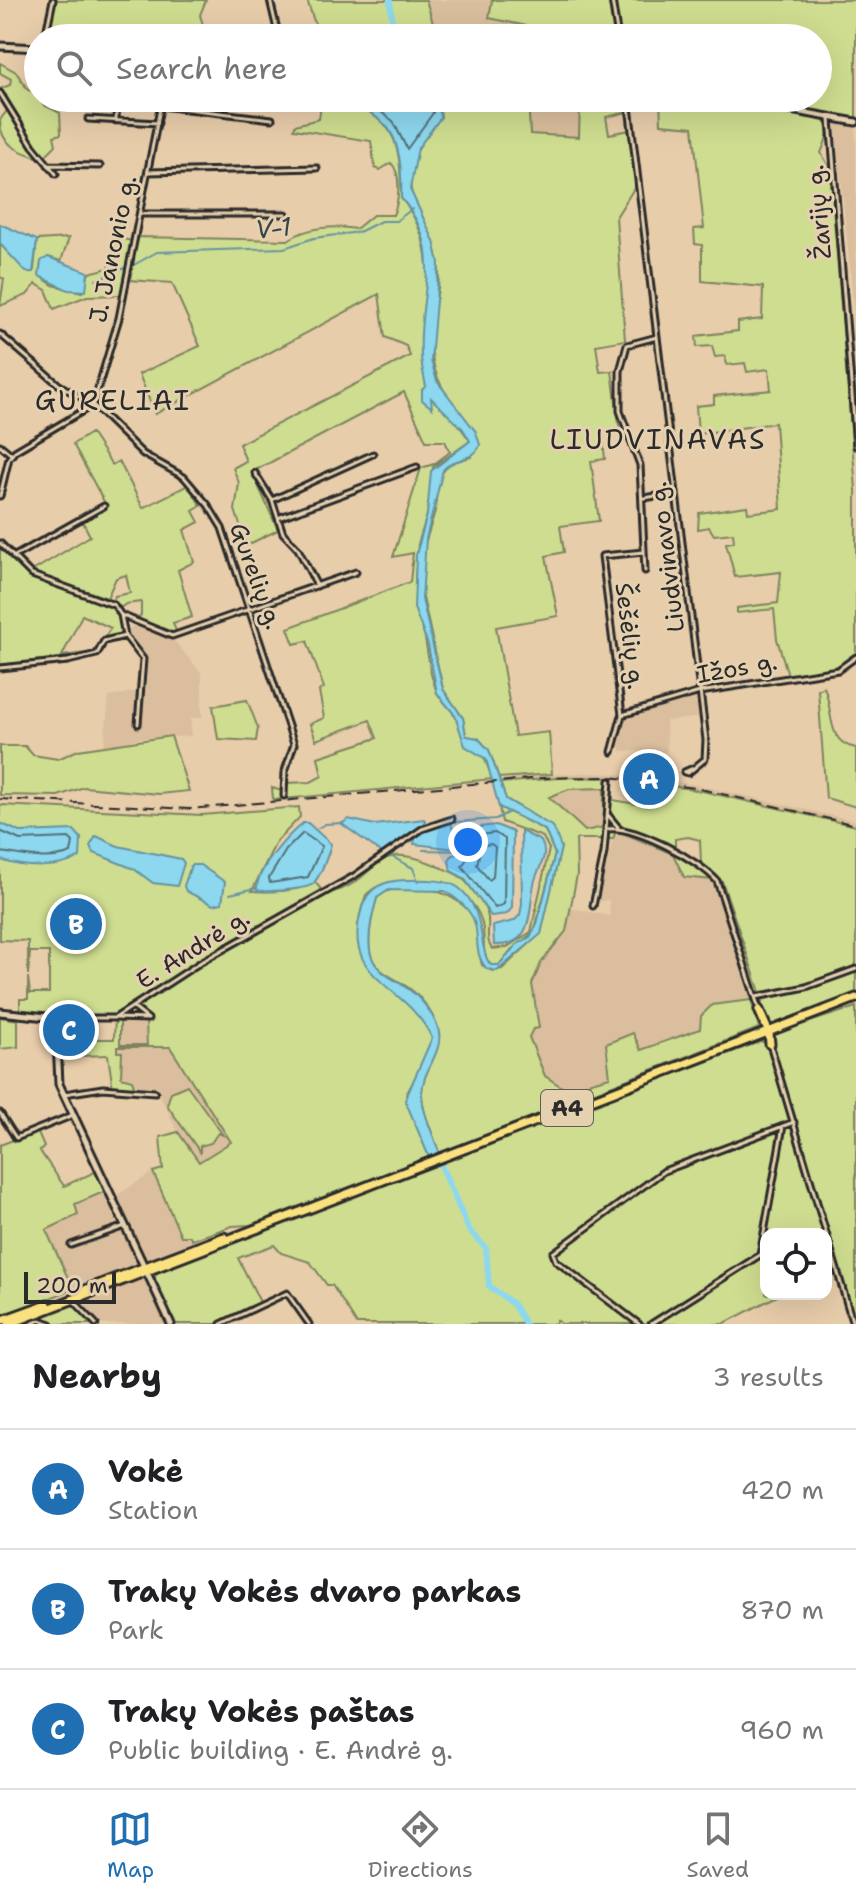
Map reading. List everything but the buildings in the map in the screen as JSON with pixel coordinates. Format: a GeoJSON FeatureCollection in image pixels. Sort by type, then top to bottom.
{"type":"FeatureCollection","features":[{"type":"Feature","properties":{"kind":"highway","name":"A4"},"geometry":{"type":"LineString","coordinates":[[9,1324],[856,998]]}},
{"type":"Feature","properties":{"kind":"highway"},"geometry":{"type":"LineString","coordinates":[[759,1010],[770,1044]]}},
{"type":"Feature","properties":{"kind":"highway"},"geometry":{"type":"LineString","coordinates":[[0,1323],[74,1299]]}},
{"type":"Feature","properties":{"kind":"main road"},"geometry":{"type":"LineString","coordinates":[[0,46],[24,47]]}},
{"type":"Feature","properties":{"kind":"main road"},"geometry":{"type":"LineString","coordinates":[[798,112],[856,122]]}},
{"type":"Feature","properties":{"kind":"main road","name":"E. Andrė g."},"geometry":{"type":"LineString","coordinates":[[0,1012],[56,1018]]}},
{"type":"Feature","properties":{"kind":"main road"},"geometry":{"type":"LineString","coordinates":[[56,1018],[57,1071],[64,1094],[171,1324]]}},
{"type":"Feature","properties":{"kind":"street"},"geometry":{"type":"LineString","coordinates":[[48,24],[53,0]]}},
{"type":"Feature","properties":{"kind":"street"},"geometry":{"type":"LineString","coordinates":[[270,0],[276,24]]}},
{"type":"Feature","properties":{"kind":"street"},"geometry":{"type":"LineString","coordinates":[[612,0],[616,24]]}},
{"type":"Feature","properties":{"kind":"street"},"geometry":{"type":"LineString","coordinates":[[0,93],[56,174]]}},
{"type":"Feature","properties":{"kind":"street"},"geometry":{"type":"LineString","coordinates":[[116,112],[116,121]]}},
{"type":"Feature","properties":{"kind":"street","name":"J. Janonio g."},"geometry":{"type":"LineString","coordinates":[[93,405],[119,318],[160,112]]}},
{"type":"Feature","properties":{"kind":"street"},"geometry":{"type":"LineString","coordinates":[[212,112],[272,119]]}},
{"type":"Feature","properties":{"kind":"street","name":"Liudvinavo g."},"geometry":{"type":"LineString","coordinates":[[630,112],[707,754],[693,768]]}},
{"type":"Feature","properties":{"kind":"street","name":"Žarijų g."},"geometry":{"type":"LineString","coordinates":[[830,118],[856,446]]}},
{"type":"Feature","properties":{"kind":"street"},"geometry":{"type":"LineString","coordinates":[[88,119],[158,123]]}},
{"type":"Feature","properties":{"kind":"street"},"geometry":{"type":"LineString","coordinates":[[48,165],[100,166]]}},
{"type":"Feature","properties":{"kind":"street"},"geometry":{"type":"LineString","coordinates":[[148,172],[317,168]]}},
{"type":"Feature","properties":{"kind":"street"},"geometry":{"type":"LineString","coordinates":[[140,214],[286,214]]}},
{"type":"Feature","properties":{"kind":"street","name":"Gurelių g."},"geometry":{"type":"LineString","coordinates":[[0,334],[58,384],[93,405],[143,454],[184,477],[208,505],[222,528],[294,744],[284,782],[284,796]]}},
{"type":"Feature","properties":{"kind":"street"},"geometry":{"type":"LineString","coordinates":[[645,571],[644,498],[638,459],[620,411],[620,371],[631,341],[658,337]]}},
{"type":"Feature","properties":{"kind":"street"},"geometry":{"type":"LineString","coordinates":[[0,496],[12,455],[93,405]]}},
{"type":"Feature","properties":{"kind":"street"},"geometry":{"type":"LineString","coordinates":[[0,445],[12,455]]}},
{"type":"Feature","properties":{"kind":"street"},"geometry":{"type":"LineString","coordinates":[[272,500],[373,454]]}},
{"type":"Feature","properties":{"kind":"street"},"geometry":{"type":"LineString","coordinates":[[278,518],[417,467]]}},
{"type":"Feature","properties":{"kind":"street"},"geometry":{"type":"LineString","coordinates":[[255,473],[317,586]]}},
{"type":"Feature","properties":{"kind":"street"},"geometry":{"type":"LineString","coordinates":[[644,498],[677,492]]}},
{"type":"Feature","properties":{"kind":"street"},"geometry":{"type":"LineString","coordinates":[[13,557],[104,506]]}},
{"type":"Feature","properties":{"kind":"street"},"geometry":{"type":"LineString","coordinates":[[0,543],[32,575],[100,597],[114,605],[128,620],[172,636],[356,572]]}},
{"type":"Feature","properties":{"kind":"street","name":"Šešėlių g."},"geometry":{"type":"LineString","coordinates":[[622,715],[602,556],[644,552]]}},
{"type":"Feature","properties":{"kind":"street"},"geometry":{"type":"LineString","coordinates":[[121,615],[125,636],[143,659],[144,686],[138,724]]}},
{"type":"Feature","properties":{"kind":"street"},"geometry":{"type":"LineString","coordinates":[[123,623],[128,620]]}},
{"type":"Feature","properties":{"kind":"street"},"geometry":{"type":"LineString","coordinates":[[0,668],[68,661],[97,654],[104,641],[125,636]]}},
{"type":"Feature","properties":{"kind":"street","name":"Ižos g."},"geometry":{"type":"LineString","coordinates":[[622,715],[700,692],[838,670],[856,657]]}},
{"type":"Feature","properties":{"kind":"street"},"geometry":{"type":"LineString","coordinates":[[612,752],[622,715]]}},
{"type":"Feature","properties":{"kind":"street"},"geometry":{"type":"LineString","coordinates":[[593,906],[607,829],[610,781]]}},
{"type":"Feature","properties":{"kind":"street"},"geometry":{"type":"LineString","coordinates":[[608,815],[618,827],[694,861],[717,881],[759,1010]]}},
{"type":"Feature","properties":{"kind":"street","name":"E. Andrė g."},"geometry":{"type":"LineString","coordinates":[[56,1018],[115,1018],[201,962],[354,876],[429,825],[452,819]]}},
{"type":"Feature","properties":{"kind":"street"},"geometry":{"type":"LineString","coordinates":[[607,829],[618,827]]}},
{"type":"Feature","properties":{"kind":"street"},"geometry":{"type":"LineString","coordinates":[[755,997],[806,987],[856,969]]}},
{"type":"Feature","properties":{"kind":"street"},"geometry":{"type":"LineString","coordinates":[[115,1018],[148,1019],[134,1008]]}},
{"type":"Feature","properties":{"kind":"street"},"geometry":{"type":"LineString","coordinates":[[770,1044],[853,1324]]}},
{"type":"Feature","properties":{"kind":"street"},"geometry":{"type":"LineString","coordinates":[[64,1094],[103,1088],[155,1092]]}},
{"type":"Feature","properties":{"kind":"street"},"geometry":{"type":"LineString","coordinates":[[0,1113],[16,1138],[74,1115]]}},
{"type":"Feature","properties":{"kind":"street"},"geometry":{"type":"LineString","coordinates":[[639,1324],[556,1261],[553,1253],[659,1174],[794,1122]]}},
{"type":"Feature","properties":{"kind":"street"},"geometry":{"type":"LineString","coordinates":[[651,1324],[760,1255],[783,1126]]}},
{"type":"Feature","properties":{"kind":"street"},"geometry":{"type":"LineString","coordinates":[[71,1245],[125,1226]]}},
{"type":"Feature","properties":{"kind":"street"},"geometry":{"type":"LineString","coordinates":[[221,1324],[287,1293],[309,1324]]}},
{"type":"Feature","properties":{"kind":"street"},"geometry":{"type":"LineString","coordinates":[[74,1299],[96,1324]]}},
{"type":"Feature","properties":{"kind":"street"},"geometry":{"type":"LineString","coordinates":[[31,1324],[40,1320],[51,1324]]}},
{"type":"Feature","properties":{"kind":"shaded area"},"geometry":{"type":"Polygon","coordinates":[[[426,0],[492,0],[489,18],[518,24],[433,24],[426,0]]]}},
{"type":"Feature","properties":{"kind":"shaded area"},"geometry":{"type":"Polygon","coordinates":[[[580,112],[579,138],[530,134],[529,114],[580,112]]]}},
{"type":"Feature","properties":{"kind":"shaded area"},"geometry":{"type":"Polygon","coordinates":[[[835,122],[856,126],[856,336],[850,268],[835,122]]]}},
{"type":"Feature","properties":{"kind":"shaded area"},"geometry":{"type":"Polygon","coordinates":[[[134,625],[172,638],[202,674],[202,718],[191,718],[191,736],[141,738],[104,746],[109,697],[146,689],[147,658],[128,634],[122,635],[134,625]]]}},
{"type":"Feature","properties":{"kind":"shaded area"},"geometry":{"type":"Polygon","coordinates":[[[698,697],[701,717],[666,721],[667,752],[622,751],[619,746],[624,716],[698,697]]]}},
{"type":"Feature","properties":{"kind":"shaded area"},"geometry":{"type":"Polygon","coordinates":[[[622,774],[696,785],[856,821],[856,826],[673,786],[594,778],[514,781],[514,777],[622,774]]]}},
{"type":"Feature","properties":{"kind":"shaded area"},"geometry":{"type":"Polygon","coordinates":[[[605,788],[604,827],[585,831],[548,796],[569,789],[605,788]]]}},
{"type":"Feature","properties":{"kind":"shaded area"},"geometry":{"type":"Polygon","coordinates":[[[615,830],[674,854],[684,877],[715,881],[721,892],[751,1000],[712,1005],[701,1029],[640,1051],[633,1034],[605,1052],[611,1077],[565,1089],[545,1076],[529,1037],[533,1029],[532,984],[541,963],[566,931],[570,908],[610,916],[609,899],[598,902],[615,830]]]}},
{"type":"Feature","properties":{"kind":"shaded area"},"geometry":{"type":"Polygon","coordinates":[[[147,1021],[147,1045],[120,1046],[120,1022],[147,1021]]]}},
{"type":"Feature","properties":{"kind":"shaded area"},"geometry":{"type":"Polygon","coordinates":[[[117,1047],[170,1047],[231,1142],[198,1163],[178,1132],[156,1087],[135,1087],[121,1077],[122,1053],[117,1052],[117,1047]]]}},
{"type":"Feature","properties":{"kind":"shaded area"},"geometry":{"type":"Polygon","coordinates":[[[153,1172],[181,1236],[190,1236],[194,1246],[148,1264],[116,1196],[153,1172]]]}},
{"type":"Feature","properties":{"kind":"shaded area"},"geometry":{"type":"Polygon","coordinates":[[[106,1191],[138,1261],[130,1268],[74,1290],[46,1230],[78,1215],[75,1204],[106,1191]]]}},
{"type":"Feature","properties":{"kind":"shaded area"},"geometry":{"type":"Polygon","coordinates":[[[145,1277],[170,1324],[94,1324],[74,1302],[145,1277]]]}},
{"type":"Feature","properties":{"kind":"green space"},"geometry":{"type":"Polygon","coordinates":[[[56,0],[206,0],[200,15],[203,24],[50,24],[56,0]]]}},
{"type":"Feature","properties":{"kind":"green space"},"geometry":{"type":"Polygon","coordinates":[[[307,0],[426,0],[433,24],[362,22],[315,24],[307,0]]]}},
{"type":"Feature","properties":{"kind":"green space"},"geometry":{"type":"Polygon","coordinates":[[[492,0],[610,0],[614,24],[517,24],[489,18],[492,0]]]}},
{"type":"Feature","properties":{"kind":"green space"},"geometry":{"type":"Polygon","coordinates":[[[613,0],[856,0],[856,120],[812,112],[832,112],[832,24],[617,24],[613,0]]]}},
{"type":"Feature","properties":{"kind":"green space"},"geometry":{"type":"Polygon","coordinates":[[[0,63],[16,72],[24,84],[24,112],[60,113],[61,134],[54,136],[56,145],[42,159],[15,148],[4,137],[0,121],[10,106],[6,95],[0,98],[0,89],[10,85],[11,79],[0,73],[0,63]]]}},
{"type":"Feature","properties":{"kind":"green space"},"geometry":{"type":"Polygon","coordinates":[[[320,112],[370,112],[387,127],[398,151],[401,198],[415,220],[424,243],[427,266],[424,336],[426,386],[422,390],[456,421],[470,441],[433,467],[427,515],[418,544],[415,579],[437,693],[455,715],[465,745],[483,755],[493,779],[273,800],[272,788],[285,792],[286,783],[311,782],[322,776],[318,757],[377,738],[370,720],[316,740],[310,724],[324,718],[319,691],[324,688],[307,641],[294,644],[288,628],[410,582],[413,553],[393,557],[421,468],[434,464],[450,452],[445,441],[426,441],[404,392],[252,472],[278,530],[247,545],[235,510],[239,483],[233,468],[246,461],[239,444],[410,356],[406,346],[385,337],[379,294],[155,414],[139,374],[200,346],[172,283],[129,280],[137,237],[288,240],[321,228],[356,229],[373,215],[393,215],[398,180],[391,163],[380,170],[375,168],[371,141],[294,129],[295,125],[319,119],[320,112]]]}},
{"type":"Feature","properties":{"kind":"green space"},"geometry":{"type":"Polygon","coordinates":[[[440,112],[531,112],[530,134],[579,137],[580,112],[628,112],[606,117],[609,134],[630,130],[638,182],[616,217],[625,340],[596,345],[600,372],[612,371],[620,431],[602,433],[605,459],[591,461],[599,521],[560,526],[564,552],[546,556],[558,616],[496,627],[515,736],[549,732],[552,774],[499,778],[489,750],[478,738],[466,736],[463,718],[443,689],[422,593],[424,547],[435,511],[438,478],[450,463],[471,457],[476,432],[445,392],[434,367],[431,336],[439,283],[438,262],[410,184],[417,152],[441,117],[440,112]]]}},
{"type":"Feature","properties":{"kind":"green space"},"geometry":{"type":"Polygon","coordinates":[[[661,112],[785,112],[822,119],[827,127],[821,153],[830,168],[856,490],[856,654],[839,667],[788,675],[777,639],[774,609],[737,613],[737,608],[778,603],[781,572],[735,577],[726,543],[734,542],[733,533],[714,535],[709,527],[698,529],[699,513],[747,506],[748,513],[781,509],[775,423],[698,434],[696,406],[714,404],[714,396],[771,390],[769,369],[747,372],[745,363],[727,365],[725,356],[715,357],[712,346],[697,347],[696,336],[738,331],[738,322],[762,319],[763,287],[702,281],[702,245],[695,244],[694,229],[704,228],[693,127],[661,124],[661,112]]]}},
{"type":"Feature","properties":{"kind":"green space"},"geometry":{"type":"Polygon","coordinates":[[[69,238],[61,261],[48,257],[40,276],[53,285],[82,292],[89,273],[109,268],[116,238],[133,241],[121,295],[87,296],[54,309],[46,290],[36,284],[27,295],[0,306],[4,279],[0,277],[0,244],[29,273],[34,270],[37,240],[69,238]]]}},
{"type":"Feature","properties":{"kind":"green space"},"geometry":{"type":"Polygon","coordinates":[[[91,433],[112,465],[119,461],[143,508],[188,485],[201,506],[193,511],[199,522],[184,530],[194,562],[178,570],[192,617],[173,623],[177,634],[136,621],[141,615],[141,602],[120,608],[112,601],[115,596],[130,593],[126,575],[116,578],[107,598],[31,572],[90,536],[82,520],[107,507],[73,444],[91,433]]]}},
{"type":"Feature","properties":{"kind":"green space"},"geometry":{"type":"Polygon","coordinates":[[[0,547],[35,578],[111,605],[119,616],[122,635],[104,640],[95,650],[111,628],[82,615],[62,656],[94,652],[92,654],[0,665],[0,547]]]}},
{"type":"Feature","properties":{"kind":"green space"},"geometry":{"type":"Polygon","coordinates":[[[824,687],[835,732],[846,745],[856,748],[856,807],[826,798],[818,690],[824,687]]]}},
{"type":"Feature","properties":{"kind":"green space"},"geometry":{"type":"Polygon","coordinates":[[[247,700],[258,728],[256,741],[218,739],[213,706],[247,700]]]}},
{"type":"Feature","properties":{"kind":"green space"},"geometry":{"type":"Polygon","coordinates":[[[171,736],[189,791],[159,794],[84,787],[58,796],[0,795],[0,746],[25,746],[33,755],[58,759],[78,750],[171,736]]]}},
{"type":"Feature","properties":{"kind":"green space"},"geometry":{"type":"Polygon","coordinates":[[[569,777],[613,778],[613,800],[647,806],[648,782],[856,826],[856,967],[803,986],[760,992],[722,881],[684,877],[673,854],[616,830],[613,839],[576,839],[577,875],[566,931],[541,963],[532,984],[539,1028],[533,1029],[529,1037],[545,1076],[565,1089],[610,1077],[606,1044],[633,1033],[641,1050],[700,1029],[701,1016],[712,1005],[751,1000],[759,1028],[439,1153],[422,1094],[436,1048],[437,1028],[421,999],[375,963],[370,949],[370,929],[377,898],[401,887],[416,887],[445,894],[469,910],[478,926],[482,965],[492,971],[502,969],[541,933],[561,847],[530,813],[506,799],[500,783],[569,777]],[[604,788],[569,789],[549,797],[585,831],[604,827],[604,788]],[[688,837],[675,839],[675,850],[701,863],[700,840],[688,837]]]}},
{"type":"Feature","properties":{"kind":"green space"},"geometry":{"type":"Polygon","coordinates":[[[0,805],[202,815],[299,807],[300,817],[276,842],[252,891],[293,890],[314,881],[325,894],[344,888],[387,858],[416,858],[453,872],[467,883],[487,913],[488,940],[492,949],[507,947],[531,932],[549,849],[543,837],[502,822],[499,807],[545,830],[555,854],[534,932],[511,950],[499,965],[491,965],[488,961],[480,917],[467,898],[458,892],[436,883],[400,881],[382,885],[366,895],[358,923],[359,944],[365,961],[420,1018],[432,1038],[433,1044],[406,1095],[429,1157],[250,1225],[232,1226],[192,1240],[190,1236],[181,1236],[153,1172],[163,1169],[160,1137],[178,1132],[199,1162],[231,1142],[170,1047],[117,1047],[117,1052],[122,1052],[121,1077],[132,1080],[136,1092],[113,1089],[108,1055],[80,1056],[79,1039],[114,1039],[115,1018],[20,1014],[20,999],[28,999],[28,977],[30,993],[49,993],[49,952],[30,952],[28,975],[28,941],[0,940],[0,805]],[[146,1021],[120,1022],[120,1045],[147,1045],[146,1021]]]}},
{"type":"Feature","properties":{"kind":"green space"},"geometry":{"type":"Polygon","coordinates":[[[856,971],[856,994],[774,1025],[768,1022],[761,1005],[763,999],[812,987],[856,971]]]}},
{"type":"Feature","properties":{"kind":"green space"},"geometry":{"type":"Polygon","coordinates":[[[856,1007],[856,1324],[832,1243],[832,1228],[827,1228],[772,1042],[776,1033],[856,1007]]]}},
{"type":"Feature","properties":{"kind":"green space"},"geometry":{"type":"Polygon","coordinates":[[[0,1017],[18,1020],[18,1047],[0,1049],[0,1017]]]}},
{"type":"Feature","properties":{"kind":"green space"},"geometry":{"type":"Polygon","coordinates":[[[762,1041],[767,1045],[822,1228],[760,1228],[760,1300],[769,1300],[723,1324],[561,1324],[557,1320],[555,1324],[357,1324],[332,1285],[327,1285],[310,1262],[281,1253],[274,1245],[238,1258],[261,1304],[216,1324],[175,1324],[154,1280],[157,1272],[325,1204],[762,1041]]]}},
{"type":"Feature","properties":{"kind":"green space"},"geometry":{"type":"Polygon","coordinates":[[[187,1085],[223,1135],[218,1133],[211,1143],[200,1146],[200,1152],[167,1105],[171,1092],[187,1085]]]}},
{"type":"Feature","properties":{"kind":"green space"},"geometry":{"type":"Polygon","coordinates":[[[37,1131],[44,1147],[40,1151],[64,1186],[97,1171],[106,1191],[75,1204],[78,1215],[46,1230],[73,1289],[0,1318],[0,1145],[37,1131]]]}},
{"type":"Feature","properties":{"kind":"green space"},"geometry":{"type":"Polygon","coordinates":[[[74,1302],[94,1324],[16,1324],[74,1302]]]}},
{"type":"Feature","properties":{"kind":"water"},"geometry":{"type":"Polygon","coordinates":[[[369,112],[439,112],[441,117],[418,148],[410,189],[434,241],[439,263],[431,361],[437,381],[476,432],[480,445],[473,454],[443,470],[426,539],[422,599],[443,689],[463,718],[466,736],[478,738],[489,750],[506,799],[553,827],[561,847],[541,934],[497,971],[487,969],[481,959],[475,923],[470,913],[445,891],[389,890],[377,898],[370,929],[370,950],[375,964],[424,1004],[439,1032],[437,1050],[422,1094],[439,1153],[429,1157],[405,1100],[432,1038],[421,1019],[367,966],[360,951],[357,932],[362,908],[373,890],[390,882],[425,880],[453,885],[468,897],[474,908],[487,959],[491,965],[499,965],[516,945],[530,937],[537,924],[555,854],[545,830],[499,807],[486,759],[465,746],[455,715],[437,693],[428,645],[414,608],[416,555],[427,515],[431,471],[470,441],[463,429],[431,398],[432,408],[422,400],[422,390],[426,386],[421,333],[426,255],[415,218],[401,198],[398,151],[392,134],[369,112]]]}},
{"type":"Feature","properties":{"kind":"water"},"geometry":{"type":"Polygon","coordinates":[[[0,224],[37,240],[33,272],[26,272],[0,244],[0,224]]]}},
{"type":"Feature","properties":{"kind":"water"},"geometry":{"type":"Polygon","coordinates":[[[48,257],[88,272],[86,291],[68,290],[39,276],[41,261],[48,257]]]}},
{"type":"Feature","properties":{"kind":"water"},"geometry":{"type":"Polygon","coordinates":[[[348,819],[375,825],[424,819],[426,822],[382,853],[342,824],[348,819]]]}},
{"type":"Feature","properties":{"kind":"water"},"geometry":{"type":"Polygon","coordinates":[[[451,822],[457,849],[414,844],[415,839],[428,828],[451,822]]]}},
{"type":"Feature","properties":{"kind":"water"},"geometry":{"type":"Polygon","coordinates":[[[0,823],[20,832],[74,830],[81,838],[80,857],[62,864],[41,866],[1,860],[0,823]]]}},
{"type":"Feature","properties":{"kind":"water"},"geometry":{"type":"Polygon","coordinates":[[[303,823],[308,823],[331,844],[316,881],[295,889],[257,890],[267,864],[281,844],[303,823]]]}},
{"type":"Feature","properties":{"kind":"water"},"geometry":{"type":"Polygon","coordinates":[[[496,825],[513,832],[512,908],[507,914],[491,916],[464,878],[451,871],[449,861],[452,855],[463,853],[463,829],[496,825]]]}},
{"type":"Feature","properties":{"kind":"water"},"geometry":{"type":"Polygon","coordinates":[[[521,831],[541,841],[544,857],[523,933],[517,940],[494,945],[493,926],[514,921],[520,915],[521,831]]]}},
{"type":"Feature","properties":{"kind":"water"},"geometry":{"type":"Polygon","coordinates":[[[96,836],[118,846],[181,859],[184,863],[177,886],[153,883],[134,869],[94,853],[90,846],[96,836]]]}},
{"type":"Feature","properties":{"kind":"water"},"geometry":{"type":"Polygon","coordinates":[[[191,865],[200,865],[225,882],[222,903],[213,905],[186,891],[184,886],[191,865]]]}},
{"type":"Feature","properties":{"kind":"waterway"},"geometry":{"type":"LineString","coordinates":[[390,0],[393,24]]}},
{"type":"Feature","properties":{"kind":"waterway","name":"V-1"},"geometry":{"type":"LineString","coordinates":[[132,266],[157,252],[284,248],[314,238],[359,232],[381,221],[396,221],[412,209]]}},
{"type":"Feature","properties":{"kind":"waterway","name":"V-1"},"geometry":{"type":"LineString","coordinates":[[96,280],[127,267]]}},
{"type":"Feature","properties":{"kind":"waterway"},"geometry":{"type":"LineString","coordinates":[[456,822],[496,819],[509,812]]}},
{"type":"Feature","properties":{"kind":"waterway"},"geometry":{"type":"LineString","coordinates":[[318,828],[325,824],[343,823]]}},
{"type":"Feature","properties":{"kind":"waterway"},"geometry":{"type":"LineString","coordinates":[[423,850],[463,851]]}},
{"type":"Feature","properties":{"kind":"waterway"},"geometry":{"type":"LineString","coordinates":[[389,855],[413,868],[418,881]]}},
{"type":"Feature","properties":{"kind":"waterway"},"geometry":{"type":"LineString","coordinates":[[230,894],[256,888]]}},
{"type":"Feature","properties":{"kind":"waterway"},"geometry":{"type":"LineString","coordinates":[[433,1147],[469,1230],[486,1248],[489,1286],[513,1304],[525,1324]]}},
{"type":"Feature","properties":{"kind":"railway"},"geometry":{"type":"LineString","coordinates":[[0,799],[190,809],[541,778],[610,777],[696,788],[856,825]]}},
{"type":"Feature","properties":{"kind":"place","name":"Vokė"},"geometry":{"type":"Point","coordinates":[649,779]}},
{"type":"Feature","properties":{"kind":"place","name":"Trakų Vokės dvaro parkas"},"geometry":{"type":"Point","coordinates":[76,924]}},
{"type":"Feature","properties":{"kind":"place","name":"Trakų Vokės paštas"},"geometry":{"type":"Point","coordinates":[69,1030]}},
{"type":"Feature","properties":{"kind":"district","name":"GURELIAI"},"geometry":{"type":"Point","coordinates":[113,400]}},
{"type":"Feature","properties":{"kind":"district","name":"LIUDVINAVAS"},"geometry":{"type":"Point","coordinates":[658,439]}}]}
